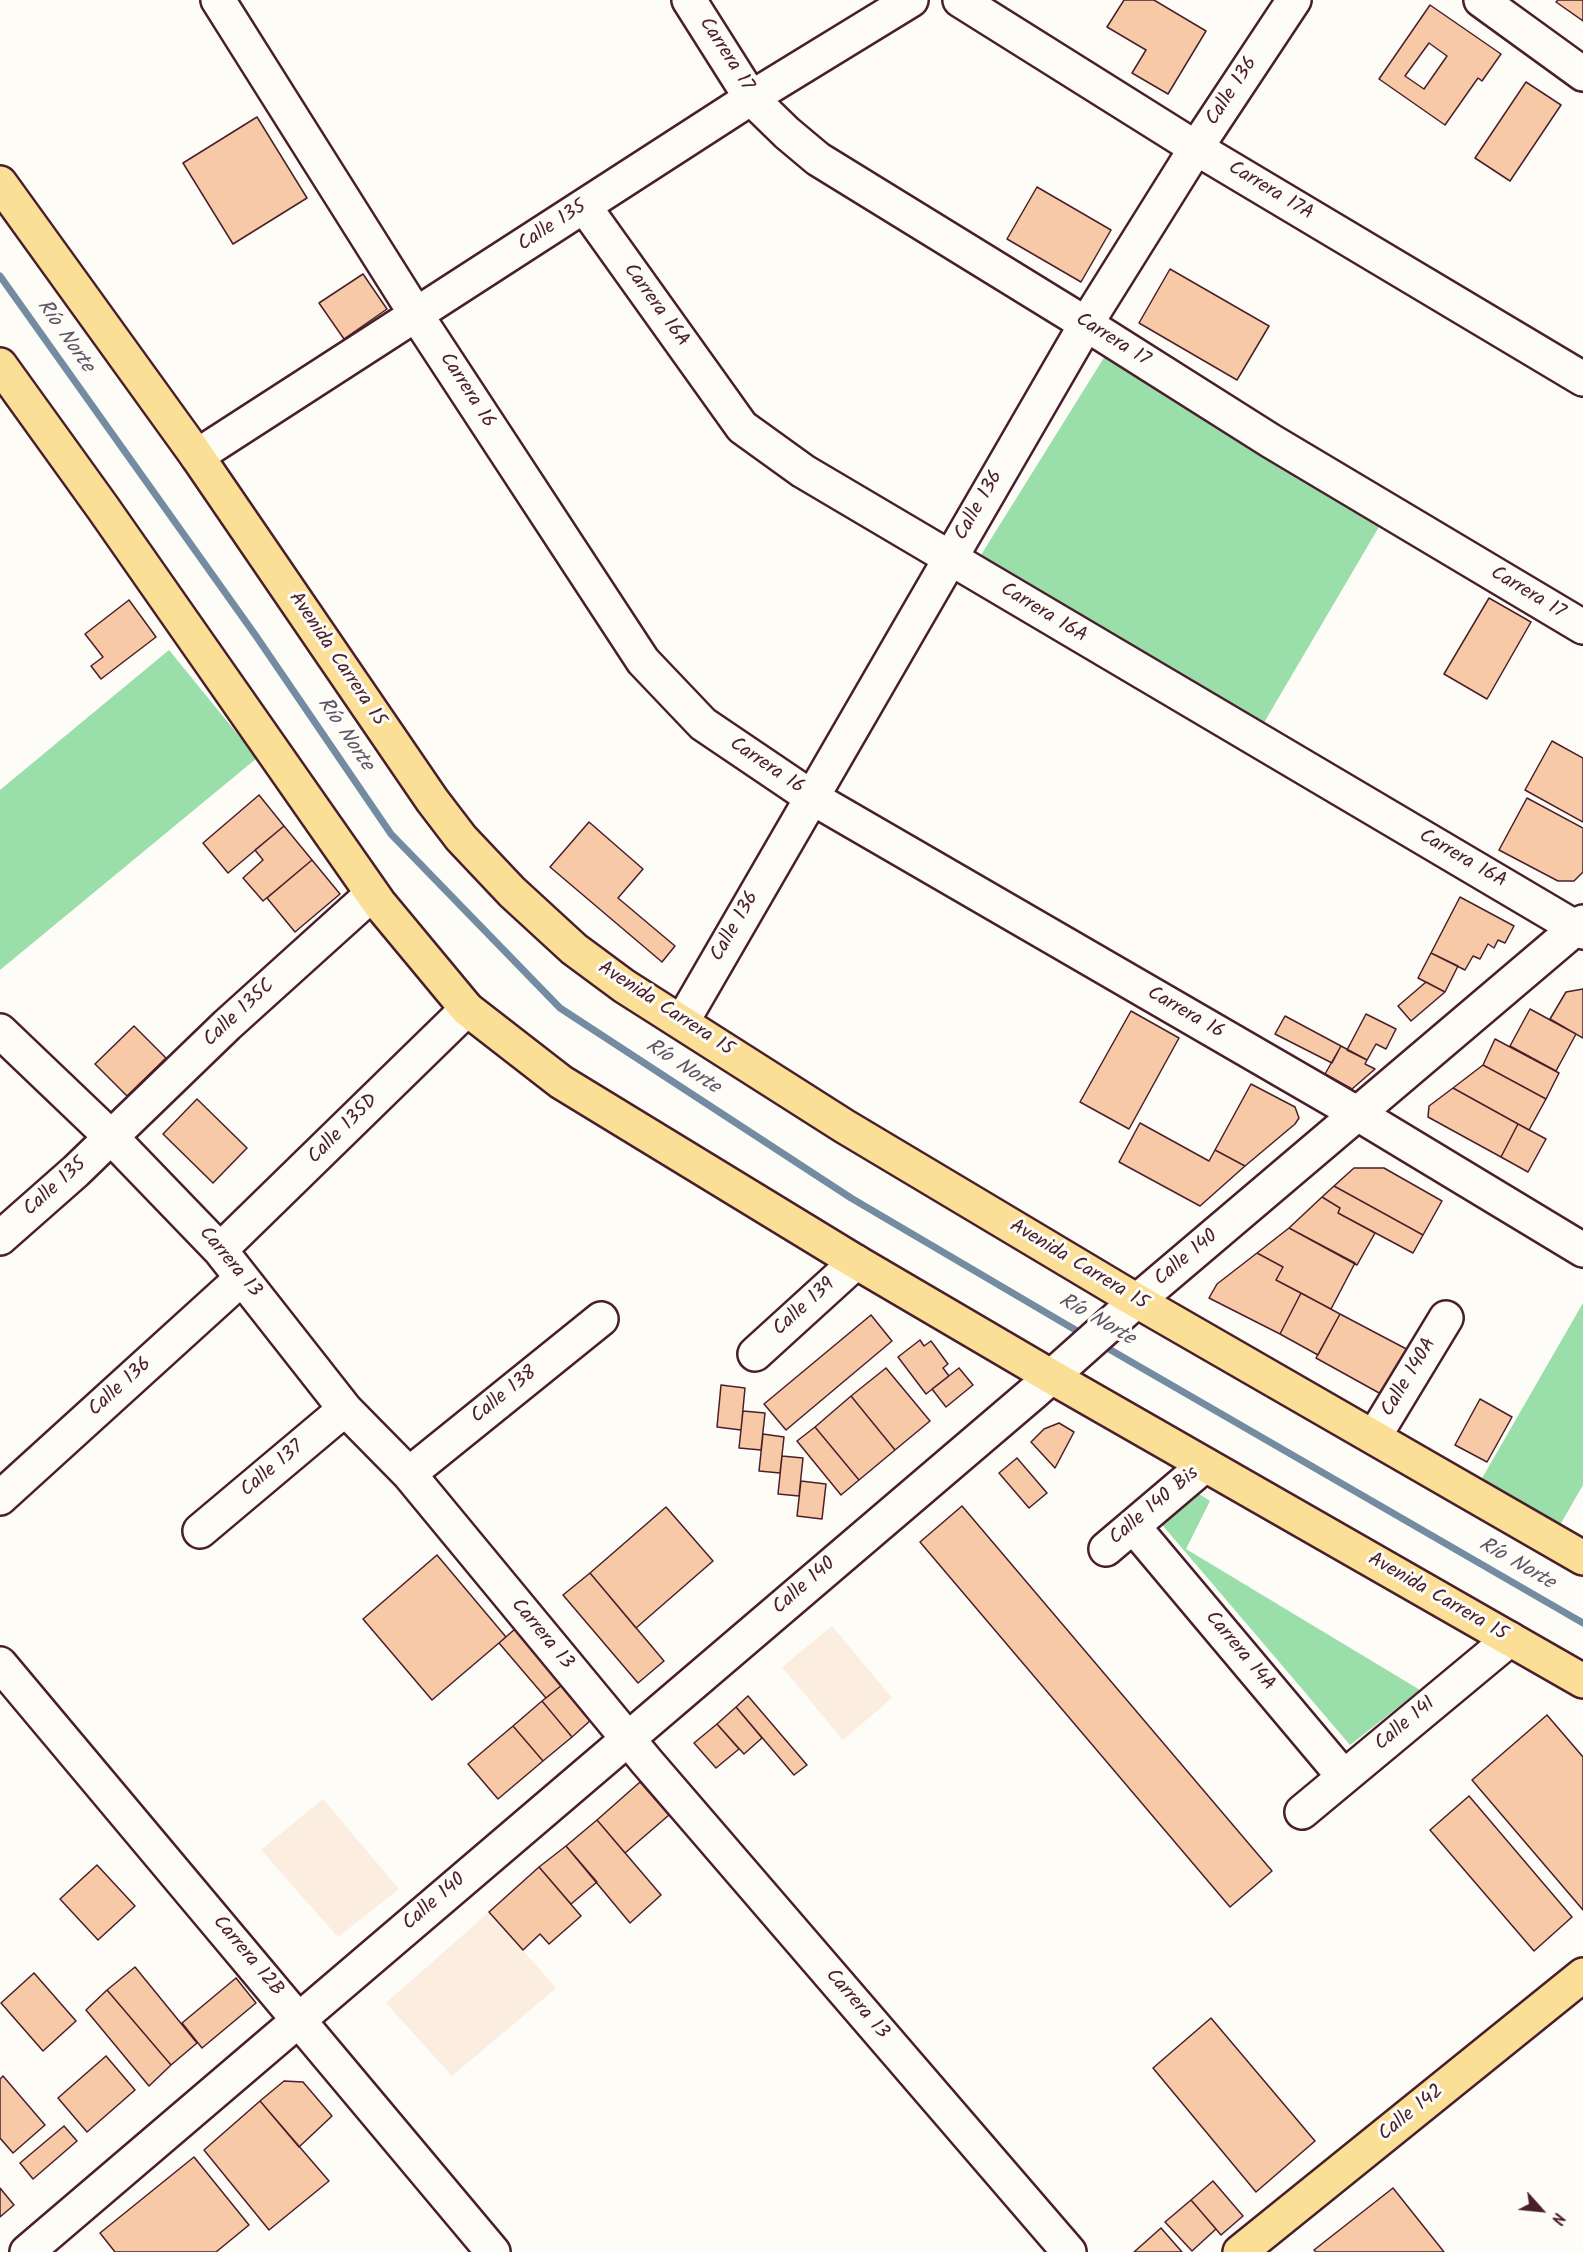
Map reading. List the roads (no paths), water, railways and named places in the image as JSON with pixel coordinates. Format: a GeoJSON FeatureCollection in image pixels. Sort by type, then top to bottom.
{"type":"FeatureCollection","features":[{"type":"Feature","properties":{"kind":"main road","name":"Avenida Carrera 15"},"geometry":{"type":"LineString","coordinates":[[0,183],[197,456],[432,800],[461,838],[512,892],[574,949],[624,986],[1131,1306],[1374,1437],[1583,1558]]}},
{"type":"Feature","properties":{"kind":"main road","name":"Avenida Carrera 15"},"geometry":{"type":"LineString","coordinates":[[0,365],[103,508],[372,894],[467,1009],[561,1082],[856,1262],[1057,1372],[1205,1465],[1583,1681]]}},
{"type":"Feature","properties":{"kind":"main road","name":"Calle 142"},"geometry":{"type":"LineString","coordinates":[[1240,2252],[1583,1975]]}},
{"type":"Feature","properties":{"kind":"street","name":"Carrera 17"},"geometry":{"type":"LineString","coordinates":[[689,0],[751,98],[786,134],[818,159],[1271,441],[1583,627]]}},
{"type":"Feature","properties":{"kind":"street","name":"Calle 135"},"geometry":{"type":"LineString","coordinates":[[197,456],[751,98],[911,0]]}},
{"type":"Feature","properties":{"kind":"street","name":"Carrera 17A"},"geometry":{"type":"LineString","coordinates":[[960,0],[1196,148],[1583,379]]}},
{"type":"Feature","properties":{"kind":"street","name":"Calle 136"},"geometry":{"type":"LineString","coordinates":[[682,1022],[1086,324],[1196,148],[1294,0]]}},
{"type":"Feature","properties":{"kind":"street"},"geometry":{"type":"LineString","coordinates":[[1481,0],[1583,74]]}},
{"type":"Feature","properties":{"kind":"street","name":"Carrera 16"},"geometry":{"type":"LineString","coordinates":[[225,2],[417,315],[643,661],[703,724],[811,796],[1358,1114],[1583,1250]]}},
{"type":"Feature","properties":{"kind":"street","name":"Carrera 16A"},"geometry":{"type":"LineString","coordinates":[[584,206],[742,427],[803,471],[1581,927]]}},
{"type":"Feature","properties":{"kind":"street","name":"Calle 135C"},"geometry":{"type":"LineString","coordinates":[[111,1137],[227,1025],[372,894]]}},
{"type":"Feature","properties":{"kind":"street","name":"Calle 140"},"geometry":{"type":"LineString","coordinates":[[27,2252],[1057,1372],[1131,1306],[1581,927]]}},
{"type":"Feature","properties":{"kind":"street","name":"Calle 135D"},"geometry":{"type":"LineString","coordinates":[[220,1250],[467,1009]]}},
{"type":"Feature","properties":{"kind":"street","name":"Carrera 13"},"geometry":{"type":"LineString","coordinates":[[0,1031],[111,1137],[220,1250],[345,1410],[409,1474],[627,1739],[1069,2252]]}},
{"type":"Feature","properties":{"kind":"street","name":"Calle 135"},"geometry":{"type":"LineString","coordinates":[[0,1238],[76,1172],[111,1137]]}},
{"type":"Feature","properties":{"kind":"street","name":"Calle 139"},"geometry":{"type":"LineString","coordinates":[[754,1354],[856,1262]]}},
{"type":"Feature","properties":{"kind":"street","name":"Calle 136"},"geometry":{"type":"LineString","coordinates":[[0,1498],[242,1278]]}},
{"type":"Feature","properties":{"kind":"street","name":"Calle 140A"},"geometry":{"type":"LineString","coordinates":[[1374,1437],[1446,1318]]}},
{"type":"Feature","properties":{"kind":"street","name":"Calle 138"},"geometry":{"type":"LineString","coordinates":[[409,1474],[601,1319]]}},
{"type":"Feature","properties":{"kind":"street","name":"Calle 137"},"geometry":{"type":"LineString","coordinates":[[200,1531],[345,1410]]}},
{"type":"Feature","properties":{"kind":"street","name":"Calle 140 Bis"},"geometry":{"type":"LineString","coordinates":[[1106,1549],[1205,1465]]}},
{"type":"Feature","properties":{"kind":"street","name":"Carrera 14A"},"geometry":{"type":"LineString","coordinates":[[1133,1526],[1344,1777]]}},
{"type":"Feature","properties":{"kind":"street","name":"Calle 141"},"geometry":{"type":"LineString","coordinates":[[1302,1812],[1510,1639]]}},
{"type":"Feature","properties":{"kind":"street","name":"Carrera 12B"},"geometry":{"type":"LineString","coordinates":[[0,1664],[493,2252]]}},
{"type":"Feature","properties":{"kind":"waterway","name":"Río Norte"},"geometry":{"type":"LineString","coordinates":[[0,276],[256,636],[391,834],[560,1008],[851,1198],[1084,1335]]}},
{"type":"Feature","properties":{"kind":"waterway","name":"Río Norte"},"geometry":{"type":"LineString","coordinates":[[1102,1345],[1583,1623]]}}]}
